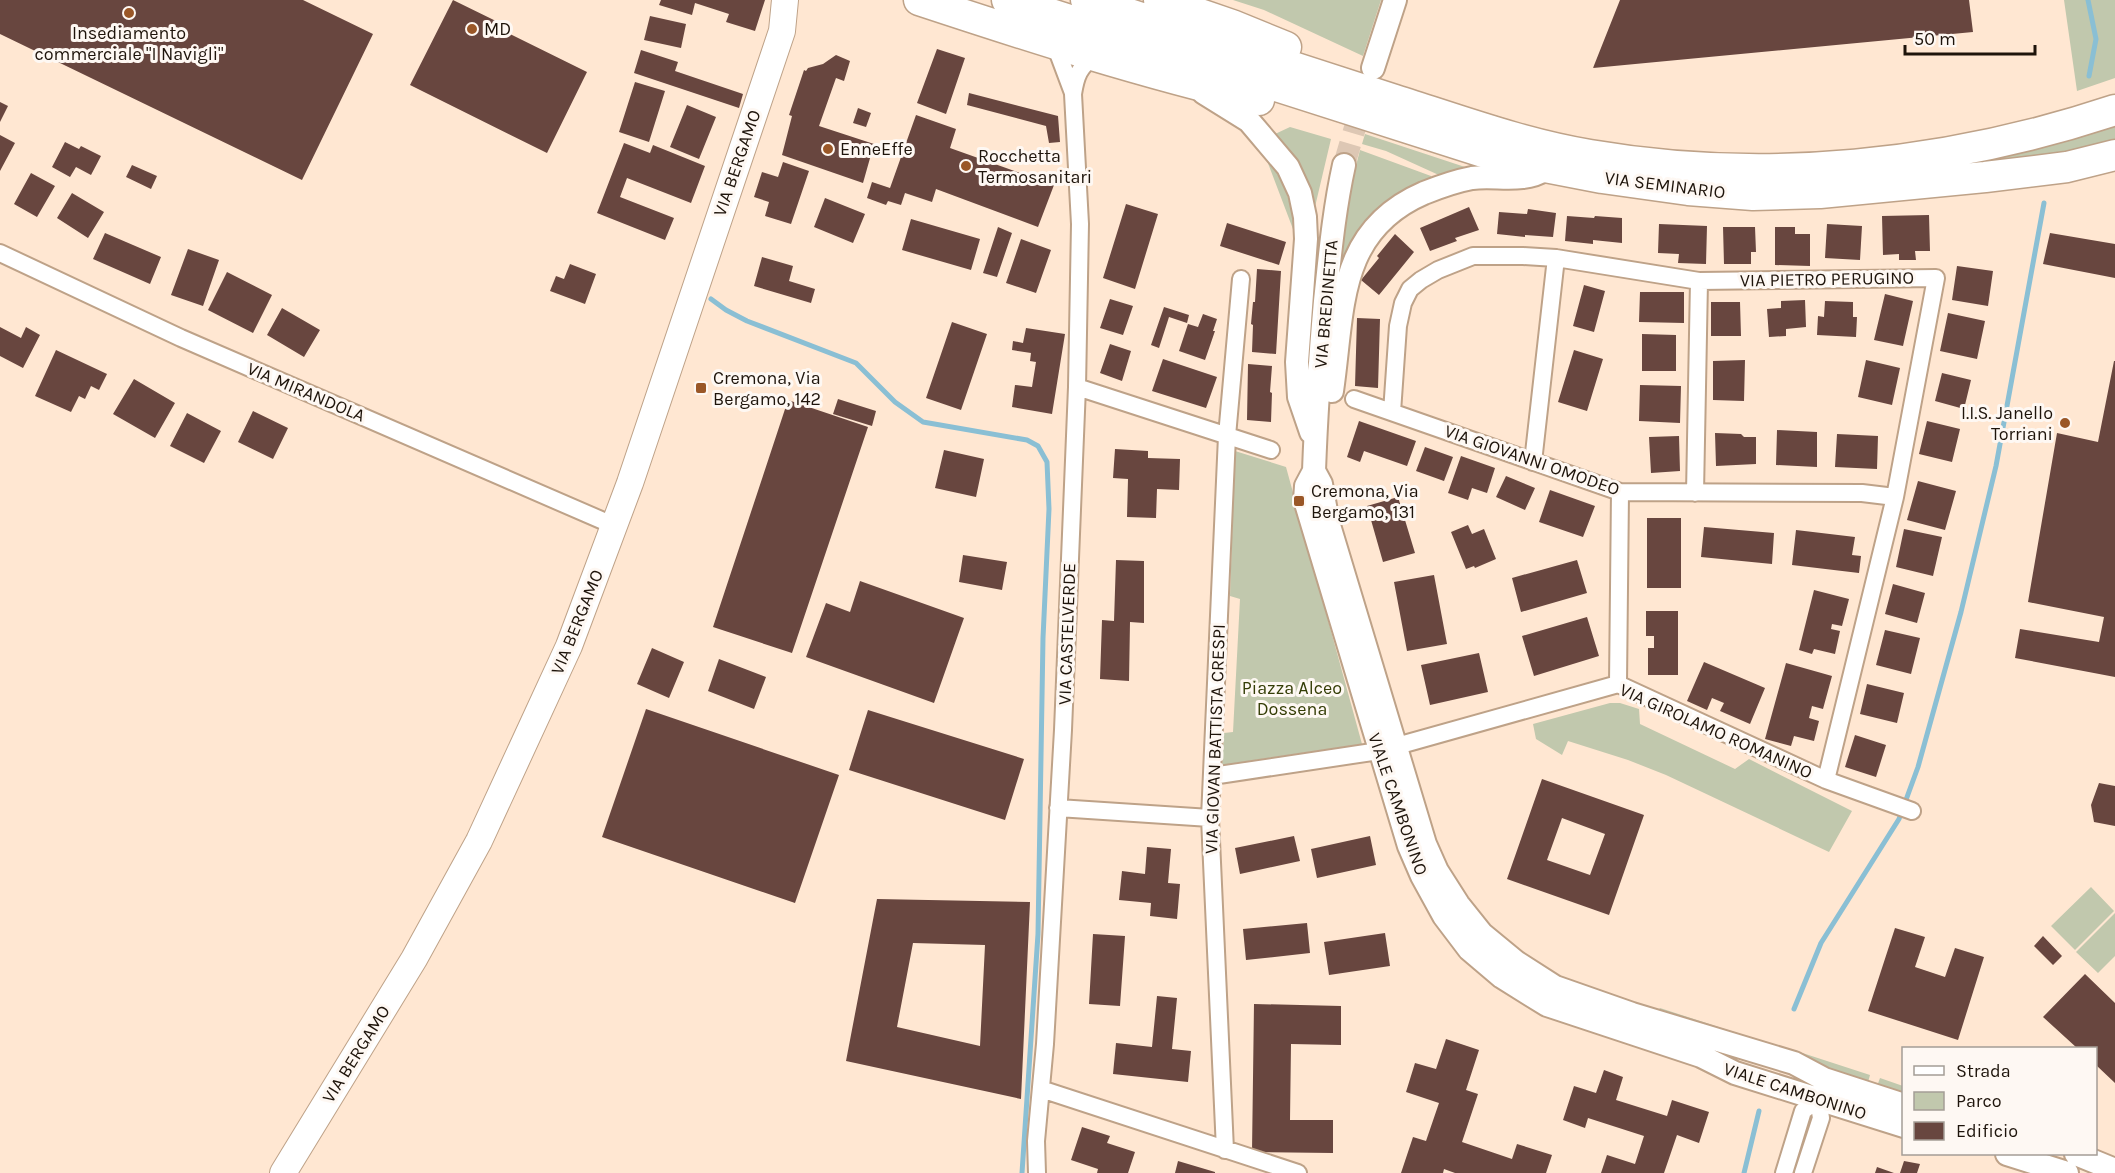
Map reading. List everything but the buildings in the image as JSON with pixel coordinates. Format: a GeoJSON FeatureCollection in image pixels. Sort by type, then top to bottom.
{"type":"FeatureCollection","features":[{"type":"Feature","properties":{"kind":"highway"},"geometry":{"type":"LineString","coordinates":[[1007,0],[1232,60]]}},
{"type":"Feature","properties":{"kind":"highway"},"geometry":{"type":"LineString","coordinates":[[1086,0],[1232,60]]}},
{"type":"Feature","properties":{"kind":"highway"},"geometry":{"type":"LineString","coordinates":[[1159,0],[1232,25],[1343,70],[1406,116]]}},
{"type":"Feature","properties":{"kind":"highway"},"geometry":{"type":"LineString","coordinates":[[933,2],[1055,45],[1188,83],[1330,116],[1406,116]]}},
{"type":"Feature","properties":{"kind":"highway","name":"VIA SEMINARIO"},"geometry":{"type":"LineString","coordinates":[[1232,60],[1406,116],[1508,160],[1602,178],[1688,190],[1753,195],[1820,193],[2067,167],[2115,155]]}},
{"type":"Feature","properties":{"kind":"highway","name":"VIA SEMINARIO"},"geometry":{"type":"LineString","coordinates":[[1406,116],[1496,133],[1588,155],[1639,162],[1792,170],[1886,163],[1993,144],[2115,110]]}},
{"type":"Feature","properties":{"kind":"main road","name":"VIA BERGAMO"},"geometry":{"type":"LineString","coordinates":[[283,1173],[414,959],[479,841],[569,646],[615,526],[782,31],[785,0]]}},
{"type":"Feature","properties":{"kind":"main road","name":"VIA BERGAMO"},"geometry":{"type":"LineString","coordinates":[[782,31],[804,0]]}},
{"type":"Feature","properties":{"kind":"street"},"geometry":{"type":"LineString","coordinates":[[1373,68],[1395,0]]}},
{"type":"Feature","properties":{"kind":"street","name":"VIA CASTELVERDE"},"geometry":{"type":"LineString","coordinates":[[1055,45],[1073,94]]}},
{"type":"Feature","properties":{"kind":"street","name":"VIA CASTELVERDE"},"geometry":{"type":"LineString","coordinates":[[1037,1173],[1036,1141],[1046,1044],[1077,387],[1080,224],[1073,94],[1081,67],[1094,56]]}},
{"type":"Feature","properties":{"kind":"street"},"geometry":{"type":"LineString","coordinates":[[1188,83],[1249,121],[1288,168],[1300,192],[1306,239],[1298,362],[1299,397],[1315,444]]}},
{"type":"Feature","properties":{"kind":"street","name":"VIA BREDINETTA"},"geometry":{"type":"LineString","coordinates":[[1315,444],[1328,271],[1336,203],[1344,165]]}},
{"type":"Feature","properties":{"kind":"street"},"geometry":{"type":"LineString","coordinates":[[1315,444],[1330,401],[1350,273],[1358,252],[1371,231],[1384,217],[1406,201],[1438,187],[1472,178],[1534,176],[1547,168]]}},
{"type":"Feature","properties":{"kind":"street","name":"VIA MIRANDOLA"},"geometry":{"type":"LineString","coordinates":[[0,253],[181,338],[615,526]]}},
{"type":"Feature","properties":{"kind":"street","name":"VIA PIETRO PERUGINO"},"geometry":{"type":"LineString","coordinates":[[1392,412],[1398,326],[1403,303],[1410,289],[1438,270],[1473,256],[1556,258],[1699,281],[1936,278],[1895,497],[1826,780]]}},
{"type":"Feature","properties":{"kind":"street"},"geometry":{"type":"LineString","coordinates":[[1533,462],[1556,258]]}},
{"type":"Feature","properties":{"kind":"street","name":"VIA GIOVAN BATTISTA CRESPI"},"geometry":{"type":"LineString","coordinates":[[1225,1150],[1210,818],[1227,436],[1241,279]]}},
{"type":"Feature","properties":{"kind":"street"},"geometry":{"type":"LineString","coordinates":[[1695,493],[1699,281]]}},
{"type":"Feature","properties":{"kind":"street"},"geometry":{"type":"LineString","coordinates":[[1077,387],[1271,450]]}},
{"type":"Feature","properties":{"kind":"street","name":"VIA GIOVANNI OMODEO"},"geometry":{"type":"LineString","coordinates":[[1354,399],[1620,492],[1862,493],[1895,497]]}},
{"type":"Feature","properties":{"kind":"street","name":"VIALE CAMBONINO"},"geometry":{"type":"LineString","coordinates":[[1315,444],[1314,471],[1306,486],[1305,500],[1387,749],[1409,846],[1444,916],[1469,949],[1502,977],[1547,1005],[1701,1056],[1735,1073],[1902,1105]]}},
{"type":"Feature","properties":{"kind":"street"},"geometry":{"type":"LineString","coordinates":[[1618,684],[1620,492]]}},
{"type":"Feature","properties":{"kind":"street","name":"VIA GIROLAMO ROMANINO"},"geometry":{"type":"LineString","coordinates":[[1387,749],[1618,684],[1826,780],[1912,811]]}},
{"type":"Feature","properties":{"kind":"street"},"geometry":{"type":"LineString","coordinates":[[1212,776],[1387,749]]}},
{"type":"Feature","properties":{"kind":"street"},"geometry":{"type":"LineString","coordinates":[[1058,808],[1210,818]]}},
{"type":"Feature","properties":{"kind":"street"},"geometry":{"type":"LineString","coordinates":[[1041,1089],[1298,1173]]}},
{"type":"Feature","properties":{"kind":"street"},"geometry":{"type":"LineString","coordinates":[[1784,1173],[1803,1111],[1821,1089]]}},
{"type":"Feature","properties":{"kind":"street"},"geometry":{"type":"LineString","coordinates":[[1803,1173],[1821,1118],[1821,1089]]}},
{"type":"Feature","properties":{"kind":"street","name":"VIALE CAMBONINO"},"geometry":{"type":"LineString","coordinates":[[1821,1089],[1902,1125]]}},
{"type":"Feature","properties":{"kind":"street"},"geometry":{"type":"LineString","coordinates":[[2010,1155],[2067,1173]]}},
{"type":"Feature","properties":{"kind":"street"},"geometry":{"type":"LineString","coordinates":[[2078,1155],[2115,1170]]}},
{"type":"Feature","properties":{"kind":"green space"},"geometry":{"type":"Polygon","coordinates":[[[1233,0],[1381,0],[1363,56],[1264,10],[1233,0]]]}},
{"type":"Feature","properties":{"kind":"green space"},"geometry":{"type":"Polygon","coordinates":[[[2064,0],[2115,0],[2115,78],[2077,91],[2064,0]]]}},
{"type":"Feature","properties":{"kind":"green space"},"geometry":{"type":"Polygon","coordinates":[[[2115,117],[2115,144],[2076,156],[1943,172],[2115,117]]]}},
{"type":"Feature","properties":{"kind":"green space"},"geometry":{"type":"Polygon","coordinates":[[[1290,127],[1331,139],[1314,211],[1274,139],[1275,134],[1290,127]]]}},
{"type":"Feature","properties":{"kind":"green space"},"geometry":{"type":"Polygon","coordinates":[[[1365,134],[1468,168],[1441,176],[1386,151],[1362,144],[1365,134]]]}},
{"type":"Feature","properties":{"kind":"green space"},"geometry":{"type":"Polygon","coordinates":[[[1360,150],[1431,176],[1431,180],[1384,207],[1364,224],[1349,246],[1338,277],[1348,197],[1360,150]]]}},
{"type":"Feature","properties":{"kind":"green space"},"geometry":{"type":"Polygon","coordinates":[[[1266,158],[1279,176],[1287,194],[1296,237],[1266,158]]]}},
{"type":"Feature","properties":{"kind":"green space","name":"Piazza Alceo Dossena"},"geometry":{"type":"Polygon","coordinates":[[[1235,451],[1286,467],[1362,744],[1222,765],[1224,733],[1233,732],[1240,599],[1230,596],[1235,451]]]}},
{"type":"Feature","properties":{"kind":"green space"},"geometry":{"type":"Polygon","coordinates":[[[1610,703],[1620,703],[1639,709],[1640,724],[1735,769],[1749,759],[1852,811],[1829,852],[1666,775],[1628,760],[1568,741],[1562,755],[1536,739],[1533,724],[1610,703]]]}},
{"type":"Feature","properties":{"kind":"green space"},"geometry":{"type":"Polygon","coordinates":[[[2091,887],[2114,911],[2075,950],[2051,926],[2091,887]]]}},
{"type":"Feature","properties":{"kind":"green space"},"geometry":{"type":"Polygon","coordinates":[[[2115,913],[2115,956],[2098,973],[2076,952],[2115,913]]]}},
{"type":"Feature","properties":{"kind":"green space"},"geometry":{"type":"Polygon","coordinates":[[[1660,1008],[1774,1045],[1773,1049],[1657,1012],[1660,1008]]]}},
{"type":"Feature","properties":{"kind":"green space"},"geometry":{"type":"Polygon","coordinates":[[[1787,1048],[1870,1075],[1867,1086],[1785,1053],[1787,1048]]]}},
{"type":"Feature","properties":{"kind":"green space"},"geometry":{"type":"Polygon","coordinates":[[[1880,1078],[1902,1086],[1902,1092],[1897,1090],[1895,1095],[1876,1089],[1880,1078]]]}},
{"type":"Feature","properties":{"kind":"waterway"},"geometry":{"type":"LineString","coordinates":[[2088,0],[2096,39],[2089,76]]}},
{"type":"Feature","properties":{"kind":"waterway"},"geometry":{"type":"LineString","coordinates":[[1794,1009],[1821,943],[1899,819],[1918,767],[1961,612],[1996,466],[2044,203]]}},
{"type":"Feature","properties":{"kind":"waterway"},"geometry":{"type":"LineString","coordinates":[[711,299],[747,321],[856,363],[895,402],[923,422],[1027,440],[1038,446],[1047,462],[1049,509],[1043,638],[1038,934],[1022,1173]]}},
{"type":"Feature","properties":{"kind":"waterway"},"geometry":{"type":"LineString","coordinates":[[1744,1173],[1759,1111]]}},
{"type":"Feature","properties":{"kind":"tunnel"},"geometry":{"type":"LineString","coordinates":[[1344,165],[1364,97]]}},
{"type":"Feature","properties":{"kind":"place","name":"Insediamento commerciale \"I Navigli\""},"geometry":{"type":"Point","coordinates":[129,13]}},
{"type":"Feature","properties":{"kind":"place","name":"MD"},"geometry":{"type":"Point","coordinates":[472,29]}},
{"type":"Feature","properties":{"kind":"place","name":"EnneEffe"},"geometry":{"type":"Point","coordinates":[828,149]}},
{"type":"Feature","properties":{"kind":"place","name":"Rocchetta Termosanitari"},"geometry":{"type":"Point","coordinates":[966,166]}},
{"type":"Feature","properties":{"kind":"place","name":"Cremona, Via Bergamo, 142"},"geometry":{"type":"Point","coordinates":[701,388]}},
{"type":"Feature","properties":{"kind":"place","name":"I.I.S. Janello Torriani"},"geometry":{"type":"Point","coordinates":[2065,423]}},
{"type":"Feature","properties":{"kind":"place","name":"Cremona, Via Bergamo, 131"},"geometry":{"type":"Point","coordinates":[1299,501]}}]}
